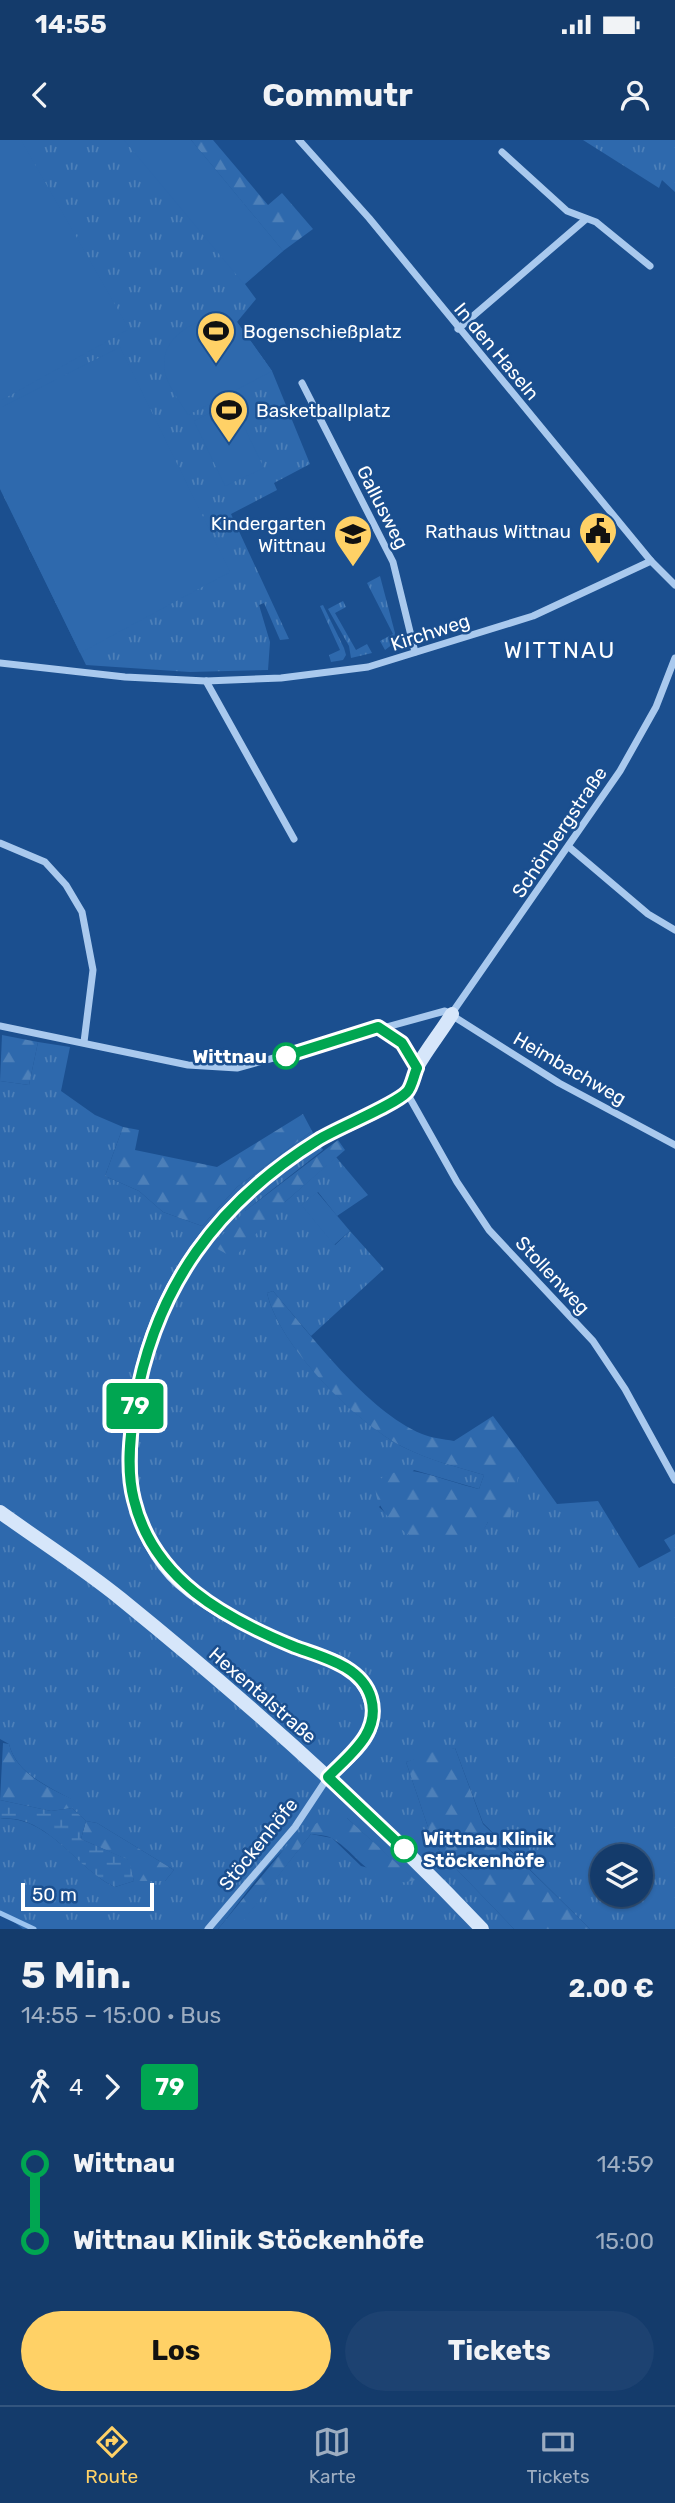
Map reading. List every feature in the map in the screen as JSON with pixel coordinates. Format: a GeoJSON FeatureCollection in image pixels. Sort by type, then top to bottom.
{"type":"FeatureCollection","features":[{"type":"Feature","properties":{"kind":"street","name":"In den Haseln"},"geometry":{"type":"LineString","coordinates":[[299,140],[369,218],[651,561],[674,581]]}},
{"type":"Feature","properties":{"kind":"street"},"geometry":{"type":"LineString","coordinates":[[502,152],[567,212],[596,222],[650,266]]}},
{"type":"Feature","properties":{"kind":"street"},"geometry":{"type":"LineString","coordinates":[[458,329],[586,219]]}},
{"type":"Feature","properties":{"kind":"street","name":"Gallusweg"},"geometry":{"type":"LineString","coordinates":[[302,383],[393,562],[415,652]]}},
{"type":"Feature","properties":{"kind":"street","name":"Kirchweg"},"geometry":{"type":"LineString","coordinates":[[0,663],[125,677],[205,681],[281,678],[368,667],[533,615],[651,561]]}},
{"type":"Feature","properties":{"kind":"street","name":"Schönbergstraße"},"geometry":{"type":"LineString","coordinates":[[452,1014],[569,847],[651,716],[675,658]]}},
{"type":"Feature","properties":{"kind":"street"},"geometry":{"type":"LineString","coordinates":[[205,681],[294,839]]}},
{"type":"Feature","properties":{"kind":"street"},"geometry":{"type":"LineString","coordinates":[[0,843],[45,862],[66,885],[82,912],[93,970],[84,1042]]}},
{"type":"Feature","properties":{"kind":"street"},"geometry":{"type":"LineString","coordinates":[[569,847],[648,914],[675,930]]}},
{"type":"Feature","properties":{"kind":"street"},"geometry":{"type":"LineString","coordinates":[[0,1026],[188,1065],[237,1068],[378,1027],[445,1011],[452,1014],[417,1068],[407,1092],[319,1139],[266,1177],[220,1218],[176,1279],[152,1333],[143,1361],[131,1441],[134,1500],[147,1534],[167,1568],[180,1583],[218,1608],[294,1646],[334,1660],[356,1675],[371,1696],[373,1713],[369,1732],[328,1777]]}},
{"type":"Feature","properties":{"kind":"street","name":"Heimbachweg"},"geometry":{"type":"LineString","coordinates":[[452,1014],[559,1083],[675,1145]]}},
{"type":"Feature","properties":{"kind":"street"},"geometry":{"type":"LineString","coordinates":[[378,1027],[402,1043],[417,1068]]}},
{"type":"Feature","properties":{"kind":"street","name":"Stollenweg"},"geometry":{"type":"LineString","coordinates":[[407,1092],[457,1182],[489,1230],[593,1341],[625,1389],[675,1480]]}},
{"type":"Feature","properties":{"kind":"street","name":"Hexentalstraße"},"geometry":{"type":"LineString","coordinates":[[0,1512],[119,1598],[328,1777],[427,1871],[482,1929]]}},
{"type":"Feature","properties":{"kind":"street","name":"Stöckenhöfe"},"geometry":{"type":"LineString","coordinates":[[208,1929],[295,1827],[328,1777]]}},
{"type":"Feature","properties":{"kind":"green space"},"geometry":{"type":"Polygon","coordinates":[[[0,140],[191,140],[283,251],[245,284],[256,299],[237,322],[272,371],[310,464],[274,483],[277,490],[231,514],[289,639],[280,640],[264,603],[259,605],[270,642],[268,670],[190,672],[86,665],[0,489],[0,140]]]}},
{"type":"Feature","properties":{"kind":"green space"},"geometry":{"type":"Polygon","coordinates":[[[0,140],[21,140],[129,329],[0,401],[0,140]]]}},
{"type":"Feature","properties":{"kind":"green space"},"geometry":{"type":"Polygon","coordinates":[[[124,140],[191,140],[283,251],[244,284],[124,140]]]}},
{"type":"Feature","properties":{"kind":"green space"},"geometry":{"type":"Polygon","coordinates":[[[191,140],[213,140],[268,205],[282,193],[313,229],[283,251],[191,140]]]}},
{"type":"Feature","properties":{"kind":"green space"},"geometry":{"type":"Polygon","coordinates":[[[583,140],[675,140],[675,192],[662,180],[659,188],[583,140]]]}},
{"type":"Feature","properties":{"kind":"green space","name":"Bogenschießplatz"},"geometry":{"type":"Polygon","coordinates":[[[222,316],[237,322],[272,371],[188,415],[166,376],[166,352],[171,342],[189,327],[222,316]]]}},
{"type":"Feature","properties":{"kind":"green space"},"geometry":{"type":"Polygon","coordinates":[[[120,347],[230,572],[80,653],[0,488],[0,408],[120,347]]]}},
{"type":"Feature","properties":{"kind":"green space","name":"Basketballplatz"},"geometry":{"type":"Polygon","coordinates":[[[232,402],[264,468],[225,486],[194,421],[232,402]]]}},
{"type":"Feature","properties":{"kind":"green space"},"geometry":{"type":"Polygon","coordinates":[[[380,576],[395,633],[393,644],[385,650],[380,641],[393,634],[367,583],[380,576]]]}},
{"type":"Feature","properties":{"kind":"green space"},"geometry":{"type":"Polygon","coordinates":[[[343,601],[346,607],[335,613],[356,650],[367,644],[372,653],[351,658],[349,646],[328,609],[343,601]]]}},
{"type":"Feature","properties":{"kind":"green space"},"geometry":{"type":"Polygon","coordinates":[[[323,605],[344,648],[346,655],[343,660],[331,662],[329,655],[340,650],[320,606],[323,605]]]}},
{"type":"Feature","properties":{"kind":"green space"},"geometry":{"type":"Polygon","coordinates":[[[2,1035],[38,1042],[29,1085],[0,1081],[2,1035]]]}},
{"type":"Feature","properties":{"kind":"green space"},"geometry":{"type":"Polygon","coordinates":[[[38,1042],[70,1047],[61,1091],[95,1115],[123,1127],[105,1176],[139,1191],[163,1212],[202,1226],[237,1187],[312,1131],[323,1150],[245,1211],[285,1202],[336,1157],[368,1195],[337,1216],[318,1192],[302,1205],[335,1245],[350,1231],[384,1269],[311,1336],[273,1291],[267,1293],[274,1314],[303,1358],[342,1401],[364,1420],[413,1452],[484,1475],[479,1489],[414,1470],[379,1507],[409,1535],[480,1535],[488,1522],[500,1521],[522,1455],[557,1504],[598,1501],[639,1568],[671,1551],[664,1540],[675,1534],[675,1929],[590,1929],[483,1823],[455,1748],[406,1762],[431,1836],[440,1852],[514,1929],[236,1929],[311,1834],[332,1838],[361,1866],[414,1880],[347,1818],[326,1823],[289,1845],[258,1877],[218,1929],[23,1929],[0,1911],[0,1819],[33,1825],[115,1887],[134,1881],[165,1881],[174,1870],[97,1823],[86,1821],[72,1808],[71,1799],[25,1771],[9,1744],[0,1739],[0,1081],[29,1085],[38,1042]]]}},
{"type":"Feature","properties":{"kind":"green space"},"geometry":{"type":"Polygon","coordinates":[[[303,1114],[312,1131],[237,1187],[202,1226],[163,1212],[139,1191],[105,1176],[123,1127],[139,1130],[135,1150],[217,1167],[303,1114]]]}},
{"type":"Feature","properties":{"kind":"green space"},"geometry":{"type":"Polygon","coordinates":[[[338,1140],[345,1150],[285,1202],[234,1258],[212,1246],[245,1211],[338,1140]]]}},
{"type":"Feature","properties":{"kind":"green space"},"geometry":{"type":"Polygon","coordinates":[[[317,1192],[350,1231],[334,1245],[301,1205],[317,1192]]]}},
{"type":"Feature","properties":{"kind":"green space"},"geometry":{"type":"Polygon","coordinates":[[[273,1291],[341,1370],[401,1423],[426,1435],[454,1441],[493,1416],[522,1455],[509,1525],[488,1522],[481,1535],[409,1535],[398,1527],[380,1506],[376,1496],[376,1486],[381,1478],[393,1473],[411,1471],[479,1489],[484,1475],[413,1452],[363,1420],[322,1380],[287,1336],[274,1314],[267,1293],[273,1291]]]}},
{"type":"Feature","properties":{"kind":"green space"},"geometry":{"type":"Polygon","coordinates":[[[3,1743],[9,1744],[25,1771],[72,1799],[72,1808],[51,1811],[0,1800],[3,1743]]]}},
{"type":"Feature","properties":{"kind":"green space"},"geometry":{"type":"Polygon","coordinates":[[[455,1748],[483,1824],[590,1929],[514,1929],[440,1852],[431,1836],[406,1762],[438,1750],[455,1748]]]}},
{"type":"Feature","properties":{"kind":"green space"},"geometry":{"type":"Polygon","coordinates":[[[0,1800],[51,1811],[72,1808],[86,1821],[81,1839],[129,1860],[134,1881],[115,1887],[101,1879],[47,1833],[17,1820],[0,1819],[0,1800]]]}},
{"type":"Feature","properties":{"kind":"green space"},"geometry":{"type":"Polygon","coordinates":[[[325,1817],[347,1818],[415,1880],[389,1881],[379,1877],[331,1838],[311,1834],[237,1929],[218,1929],[289,1843],[325,1817]]]}},
{"type":"Feature","properties":{"kind":"green space"},"geometry":{"type":"Polygon","coordinates":[[[86,1821],[97,1823],[174,1870],[165,1881],[134,1881],[128,1860],[81,1839],[86,1821]]]}},
{"type":"Feature","properties":{"kind":"waterway"},"geometry":{"type":"LineString","coordinates":[[0,1913],[34,1929]]}},
{"type":"Feature","properties":{"kind":"bus line","name":"79"},"geometry":{"type":"LineString","coordinates":[[286,1056],[378,1027],[402,1043],[417,1068],[407,1092],[319,1139],[266,1177],[220,1218],[176,1279],[152,1333],[143,1361],[131,1441],[134,1500],[147,1534],[167,1568],[180,1583],[218,1608],[258,1629],[294,1646],[334,1660],[356,1675],[371,1696],[373,1713],[369,1732],[362,1743],[328,1777],[404,1849]]}},
{"type":"Feature","properties":{"kind":"place","name":"Bogenschießplatz"},"geometry":{"type":"Point","coordinates":[216,365]}},
{"type":"Feature","properties":{"kind":"place","name":"Basketballplatz"},"geometry":{"type":"Point","coordinates":[229,444]}},
{"type":"Feature","properties":{"kind":"place","name":"Rathaus Wittnau"},"geometry":{"type":"Point","coordinates":[598,565]}},
{"type":"Feature","properties":{"kind":"place","name":"Kindergarten Wittnau"},"geometry":{"type":"Point","coordinates":[353,568]}},
{"type":"Feature","properties":{"kind":"place","name":"Wittnau"},"geometry":{"type":"Point","coordinates":[286,1056]}},
{"type":"Feature","properties":{"kind":"place","name":"Wittnau Klinik Stöckenhöfe"},"geometry":{"type":"Point","coordinates":[404,1849]}},
{"type":"Feature","properties":{"kind":"district","name":"WITTNAU"},"geometry":{"type":"Point","coordinates":[560,650]}}]}
